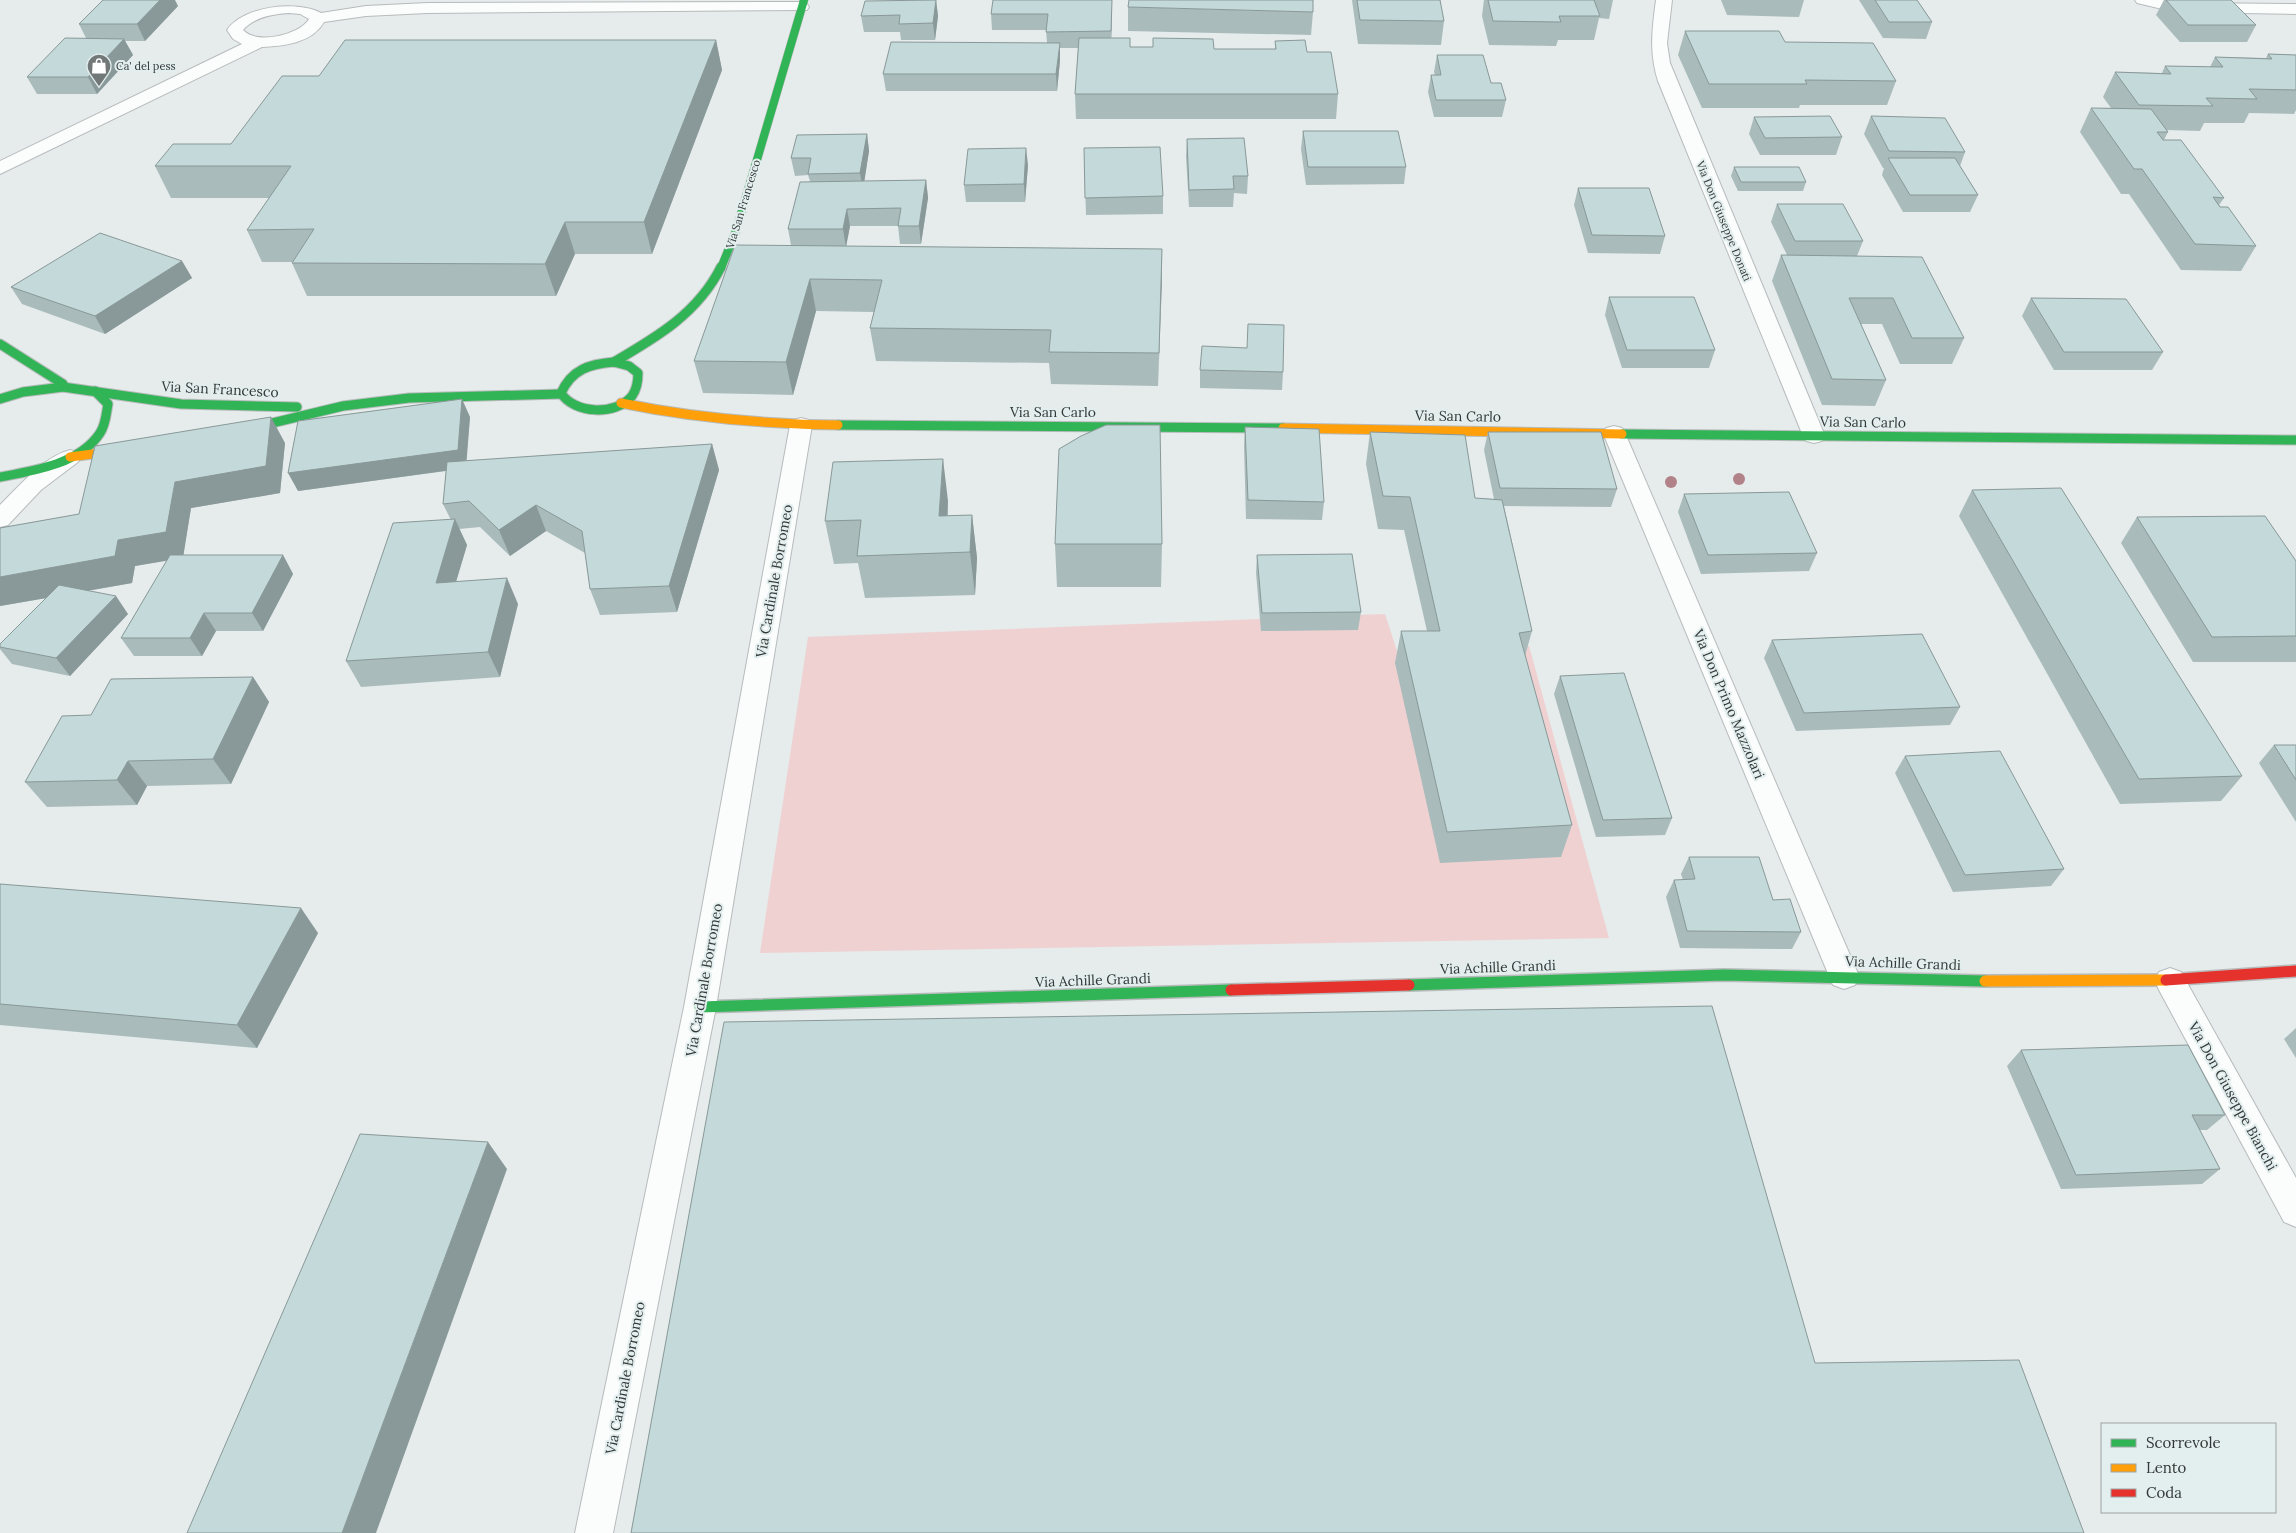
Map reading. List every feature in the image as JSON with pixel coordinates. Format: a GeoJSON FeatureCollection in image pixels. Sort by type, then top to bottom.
{"type":"FeatureCollection","features":[{"type":"Feature","properties":{"kind":"street","name":"Via Don Giuseppe Donati"},"geometry":{"type":"LineString","coordinates":[[1664,0],[1659,43],[1661,64],[1814,436]]}},
{"type":"Feature","properties":{"kind":"street"},"geometry":{"type":"LineString","coordinates":[[2143,0],[2175,7],[2296,9]]}},
{"type":"Feature","properties":{"kind":"street"},"geometry":{"type":"LineString","coordinates":[[318,18],[366,11],[427,8],[802,4]]}},
{"type":"Feature","properties":{"kind":"street","name":"Via San Francesco"},"geometry":{"type":"LineString","coordinates":[[63,384],[95,391],[199,405],[242,407],[343,406],[443,395],[561,394],[562,385],[569,375],[598,363],[614,362],[657,337],[678,321],[700,301],[723,268],[736,231],[802,4]]}},
{"type":"Feature","properties":{"kind":"street"},"geometry":{"type":"LineString","coordinates":[[0,168],[259,42],[297,36],[308,31],[316,24],[318,18],[315,12],[307,8],[277,7],[254,14],[238,24],[235,30],[236,35],[243,39],[259,42]]}},
{"type":"Feature","properties":{"kind":"street"},"geometry":{"type":"LineString","coordinates":[[0,344],[63,384]]}},
{"type":"Feature","properties":{"kind":"street"},"geometry":{"type":"LineString","coordinates":[[561,394],[565,401],[573,406],[584,409],[596,409],[621,403],[634,394],[640,383],[638,373],[629,366],[614,362]]}},
{"type":"Feature","properties":{"kind":"street"},"geometry":{"type":"LineString","coordinates":[[0,399],[36,387],[63,384]]}},
{"type":"Feature","properties":{"kind":"street"},"geometry":{"type":"LineString","coordinates":[[0,518],[33,486],[91,442],[101,431],[109,415],[108,404],[95,391]]}},
{"type":"Feature","properties":{"kind":"street","name":"Via San Carlo"},"geometry":{"type":"LineString","coordinates":[[621,403],[693,416],[763,424],[801,425],[1270,428],[1814,436],[2296,440]]}},
{"type":"Feature","properties":{"kind":"street","name":"Via San Francesco"},"geometry":{"type":"LineString","coordinates":[[231,432],[343,406]]}},
{"type":"Feature","properties":{"kind":"street","name":"Via Cardinale Borromeo"},"geometry":{"type":"LineString","coordinates":[[594,1533],[700,1008],[801,425]]}},
{"type":"Feature","properties":{"kind":"street","name":"Via Don Primo Mazzolari"},"geometry":{"type":"LineString","coordinates":[[1614,433],[1844,976]]}},
{"type":"Feature","properties":{"kind":"street"},"geometry":{"type":"LineString","coordinates":[[0,477],[24,474],[70,457],[141,447]]}},
{"type":"Feature","properties":{"kind":"street","name":"Via Achille Grandi"},"geometry":{"type":"LineString","coordinates":[[700,1008],[1714,976],[1844,976],[2018,981],[2170,981],[2296,971]]}},
{"type":"Feature","properties":{"kind":"street","name":"Via Don Giuseppe Bianchi"},"geometry":{"type":"LineString","coordinates":[[2170,981],[2296,1211]]}},
{"type":"Feature","properties":{"kind":"shaded area"},"geometry":{"type":"Polygon","coordinates":[[[1385,614],[1397,651],[1529,646],[1609,938],[760,953],[808,637],[1385,614]]]}},
{"type":"Feature","properties":{"kind":"building"},"geometry":{"type":"Polygon","coordinates":[[[103,0],[160,0],[137,24],[79,24],[103,0]]]}},
{"type":"Feature","properties":{"kind":"building"},"geometry":{"type":"Polygon","coordinates":[[[936,0],[933,23],[899,24],[900,15],[861,16],[865,1],[936,0]]]}},
{"type":"Feature","properties":{"kind":"building"},"geometry":{"type":"Polygon","coordinates":[[[993,0],[1112,0],[1111,31],[1046,32],[1048,14],[991,14],[993,0]]]}},
{"type":"Feature","properties":{"kind":"building"},"geometry":{"type":"Polygon","coordinates":[[[1129,0],[1313,0],[1313,12],[1128,7],[1129,0]]]}},
{"type":"Feature","properties":{"kind":"building"},"geometry":{"type":"Polygon","coordinates":[[[1357,0],[1440,0],[1444,21],[1360,20],[1357,0]]]}},
{"type":"Feature","properties":{"kind":"building"},"geometry":{"type":"Polygon","coordinates":[[[1488,0],[1594,0],[1600,16],[1559,16],[1561,22],[1493,21],[1488,0]]]}},
{"type":"Feature","properties":{"kind":"building"},"geometry":{"type":"Polygon","coordinates":[[[1875,0],[1917,0],[1932,22],[1889,22],[1875,0]]]}},
{"type":"Feature","properties":{"kind":"building"},"geometry":{"type":"Polygon","coordinates":[[[2166,0],[2231,0],[2256,25],[2188,25],[2166,0]]]}},
{"type":"Feature","properties":{"kind":"building"},"geometry":{"type":"Polygon","coordinates":[[[1685,31],[1779,31],[1785,42],[1873,43],[1896,81],[1805,80],[1807,84],[1709,84],[1685,31]]]}},
{"type":"Feature","properties":{"kind":"building"},"geometry":{"type":"Polygon","coordinates":[[[65,38],[124,39],[88,77],[27,77],[65,38]]]}},
{"type":"Feature","properties":{"kind":"building"},"geometry":{"type":"Polygon","coordinates":[[[1079,38],[1130,38],[1130,47],[1153,47],[1153,38],[1213,39],[1214,49],[1276,49],[1275,41],[1305,40],[1307,52],[1331,52],[1338,94],[1075,94],[1079,38]]]}},
{"type":"Feature","properties":{"kind":"building"},"geometry":{"type":"Polygon","coordinates":[[[345,40],[716,40],[644,222],[565,222],[545,264],[292,263],[314,229],[247,230],[291,166],[155,166],[173,144],[231,144],[282,76],[319,76],[345,40]]]}},
{"type":"Feature","properties":{"kind":"building"},"geometry":{"type":"Polygon","coordinates":[[[891,42],[1060,43],[1056,74],[883,74],[891,42]]]}},
{"type":"Feature","properties":{"kind":"building"},"geometry":{"type":"Polygon","coordinates":[[[2268,54],[2296,55],[2296,90],[2249,89],[2257,99],[2206,98],[2213,106],[2139,105],[2115,72],[2171,74],[2165,66],[2223,67],[2215,57],[2272,59],[2268,54]]]}},
{"type":"Feature","properties":{"kind":"building"},"geometry":{"type":"Polygon","coordinates":[[[1437,55],[1483,55],[1491,83],[1501,83],[1506,100],[1436,100],[1431,75],[1441,75],[1437,55]]]}},
{"type":"Feature","properties":{"kind":"building"},"geometry":{"type":"Polygon","coordinates":[[[2091,108],[2151,109],[2168,132],[2157,132],[2163,140],[2181,140],[2224,198],[2213,197],[2220,207],[2228,207],[2256,246],[2195,244],[2142,169],[2134,169],[2091,108]]]}},
{"type":"Feature","properties":{"kind":"building"},"geometry":{"type":"Polygon","coordinates":[[[1830,116],[1842,137],[1765,138],[1754,117],[1830,116]]]}},
{"type":"Feature","properties":{"kind":"building"},"geometry":{"type":"Polygon","coordinates":[[[1871,116],[1945,118],[1965,152],[1889,151],[1871,116]]]}},
{"type":"Feature","properties":{"kind":"building"},"geometry":{"type":"Polygon","coordinates":[[[1303,131],[1398,131],[1406,167],[1308,167],[1303,131]]]}},
{"type":"Feature","properties":{"kind":"building"},"geometry":{"type":"Polygon","coordinates":[[[867,134],[860,173],[808,174],[811,158],[791,158],[797,135],[867,134]]]}},
{"type":"Feature","properties":{"kind":"building"},"geometry":{"type":"Polygon","coordinates":[[[1244,138],[1248,176],[1233,176],[1234,189],[1189,190],[1187,139],[1244,138]]]}},
{"type":"Feature","properties":{"kind":"building"},"geometry":{"type":"Polygon","coordinates":[[[1160,147],[1163,196],[1085,198],[1084,148],[1160,147]]]}},
{"type":"Feature","properties":{"kind":"building"},"geometry":{"type":"Polygon","coordinates":[[[1026,148],[1024,184],[964,185],[968,149],[1026,148]]]}},
{"type":"Feature","properties":{"kind":"building"},"geometry":{"type":"Polygon","coordinates":[[[1888,158],[1955,158],[1978,195],[1910,195],[1888,158]]]}},
{"type":"Feature","properties":{"kind":"building"},"geometry":{"type":"Polygon","coordinates":[[[1734,167],[1799,167],[1806,182],[1741,182],[1734,167]]]}},
{"type":"Feature","properties":{"kind":"building"},"geometry":{"type":"Polygon","coordinates":[[[926,180],[919,226],[898,226],[901,208],[847,209],[843,229],[788,229],[800,182],[926,180]]]}},
{"type":"Feature","properties":{"kind":"building"},"geometry":{"type":"Polygon","coordinates":[[[1578,188],[1649,188],[1665,236],[1592,235],[1578,188]]]}},
{"type":"Feature","properties":{"kind":"building"},"geometry":{"type":"Polygon","coordinates":[[[1777,204],[1843,204],[1863,241],[1795,241],[1777,204]]]}},
{"type":"Feature","properties":{"kind":"building"},"geometry":{"type":"Polygon","coordinates":[[[100,233],[182,261],[95,316],[11,287],[100,233]]]}},
{"type":"Feature","properties":{"kind":"building"},"geometry":{"type":"Polygon","coordinates":[[[735,245],[1162,249],[1159,353],[1049,352],[1051,330],[870,328],[882,280],[810,279],[786,362],[694,361],[735,245]]]}},
{"type":"Feature","properties":{"kind":"building"},"geometry":{"type":"Polygon","coordinates":[[[1781,255],[1922,257],[1964,338],[1912,338],[1893,298],[1849,298],[1886,380],[1832,379],[1781,255]]]}},
{"type":"Feature","properties":{"kind":"building"},"geometry":{"type":"Polygon","coordinates":[[[1609,297],[1694,297],[1715,350],[1627,350],[1609,297]]]}},
{"type":"Feature","properties":{"kind":"building"},"geometry":{"type":"Polygon","coordinates":[[[2031,298],[2126,299],[2163,352],[2064,352],[2031,298]]]}},
{"type":"Feature","properties":{"kind":"building"},"geometry":{"type":"Polygon","coordinates":[[[1248,324],[1284,325],[1283,372],[1200,370],[1202,346],[1247,348],[1248,324]]]}},
{"type":"Feature","properties":{"kind":"building"},"geometry":{"type":"Polygon","coordinates":[[[462,399],[458,450],[288,473],[298,421],[462,399]]]}},
{"type":"Feature","properties":{"kind":"building"},"geometry":{"type":"Polygon","coordinates":[[[271,417],[266,466],[175,482],[166,532],[118,540],[115,556],[0,577],[0,528],[79,514],[95,446],[271,417]]]}},
{"type":"Feature","properties":{"kind":"building"},"geometry":{"type":"Polygon","coordinates":[[[1106,425],[1160,425],[1162,544],[1055,544],[1059,449],[1081,436],[1106,425]]]}},
{"type":"Feature","properties":{"kind":"building"},"geometry":{"type":"Polygon","coordinates":[[[1245,427],[1319,429],[1324,502],[1248,500],[1245,427]]]}},
{"type":"Feature","properties":{"kind":"building"},"geometry":{"type":"Polygon","coordinates":[[[1370,432],[1465,435],[1475,498],[1502,500],[1532,631],[1519,633],[1572,825],[1447,832],[1401,631],[1440,631],[1410,497],[1383,496],[1370,432]]]}},
{"type":"Feature","properties":{"kind":"building"},"geometry":{"type":"Polygon","coordinates":[[[1488,432],[1601,432],[1617,489],[1500,488],[1488,432]]]}},
{"type":"Feature","properties":{"kind":"building"},"geometry":{"type":"Polygon","coordinates":[[[712,444],[669,586],[590,589],[582,531],[536,505],[499,530],[469,501],[443,504],[447,462],[712,444]]]}},
{"type":"Feature","properties":{"kind":"building"},"geometry":{"type":"Polygon","coordinates":[[[943,459],[939,516],[972,515],[970,552],[857,556],[861,520],[825,521],[833,462],[943,459]]]}},
{"type":"Feature","properties":{"kind":"building"},"geometry":{"type":"Polygon","coordinates":[[[2061,488],[2242,776],[2139,779],[1972,490],[2061,488]]]}},
{"type":"Feature","properties":{"kind":"building"},"geometry":{"type":"Polygon","coordinates":[[[1789,492],[1817,553],[1708,555],[1684,494],[1789,492]]]}},
{"type":"Feature","properties":{"kind":"building"},"geometry":{"type":"Polygon","coordinates":[[[2265,516],[2296,561],[2296,636],[2212,637],[2137,517],[2265,516]]]}},
{"type":"Feature","properties":{"kind":"building"},"geometry":{"type":"Polygon","coordinates":[[[455,519],[436,583],[507,578],[488,652],[346,661],[393,523],[455,519]]]}},
{"type":"Feature","properties":{"kind":"building"},"geometry":{"type":"Polygon","coordinates":[[[1352,554],[1361,612],[1262,613],[1257,555],[1352,554]]]}},
{"type":"Feature","properties":{"kind":"building"},"geometry":{"type":"Polygon","coordinates":[[[170,555],[283,555],[252,613],[204,613],[190,638],[121,638],[170,555]]]}},
{"type":"Feature","properties":{"kind":"building"},"geometry":{"type":"Polygon","coordinates":[[[59,585],[116,596],[56,658],[0,647],[0,644],[59,585]]]}},
{"type":"Feature","properties":{"kind":"building"},"geometry":{"type":"Polygon","coordinates":[[[1922,634],[1960,707],[1804,713],[1772,640],[1922,634]]]}},
{"type":"Feature","properties":{"kind":"building"},"geometry":{"type":"Polygon","coordinates":[[[1624,673],[1672,818],[1603,820],[1560,676],[1624,673]]]}},
{"type":"Feature","properties":{"kind":"building"},"geometry":{"type":"Polygon","coordinates":[[[253,677],[213,759],[128,761],[117,780],[25,782],[62,716],[91,715],[111,679],[253,677]]]}},
{"type":"Feature","properties":{"kind":"building"},"geometry":{"type":"Polygon","coordinates":[[[2274,745],[2296,745],[2296,780],[2274,745]]]}},
{"type":"Feature","properties":{"kind":"building"},"geometry":{"type":"Polygon","coordinates":[[[2000,751],[2064,869],[1965,875],[1905,756],[2000,751]]]}},
{"type":"Feature","properties":{"kind":"building"},"geometry":{"type":"Polygon","coordinates":[[[1689,857],[1759,857],[1773,900],[1790,899],[1801,932],[1687,931],[1674,880],[1695,879],[1689,857]]]}},
{"type":"Feature","properties":{"kind":"building"},"geometry":{"type":"Polygon","coordinates":[[[0,884],[301,908],[237,1025],[0,1004],[0,884]]]}},
{"type":"Feature","properties":{"kind":"building"},"geometry":{"type":"Polygon","coordinates":[[[1712,1006],[1815,1363],[2019,1360],[2084,1533],[631,1533],[724,1022],[1712,1006]]]}},
{"type":"Feature","properties":{"kind":"building"},"geometry":{"type":"Polygon","coordinates":[[[2188,1045],[2225,1115],[2192,1115],[2220,1169],[2076,1175],[2021,1050],[2188,1045]]]}},
{"type":"Feature","properties":{"kind":"building"},"geometry":{"type":"Polygon","coordinates":[[[360,1134],[488,1142],[342,1533],[187,1533],[360,1134]]]}},
{"type":"Feature","properties":{"kind":"traffic: fast"},"geometry":{"type":"LineString","coordinates":[[614,362],[675,324],[704,295],[716,277],[727,256],[736,231],[804,0]]}},
{"type":"Feature","properties":{"kind":"traffic: fast"},"geometry":{"type":"LineString","coordinates":[[0,344],[63,384]]}},
{"type":"Feature","properties":{"kind":"traffic: fast"},"geometry":{"type":"LineString","coordinates":[[614,362],[629,366],[638,373],[638,383],[632,397],[625,402],[606,409],[576,406],[565,399],[561,393],[565,384],[575,372],[589,366],[614,362]]}},
{"type":"Feature","properties":{"kind":"traffic: fast"},"geometry":{"type":"LineString","coordinates":[[0,399],[23,392],[63,387],[82,388],[181,404],[297,407]]}},
{"type":"Feature","properties":{"kind":"traffic: fast"},"geometry":{"type":"LineString","coordinates":[[0,477],[46,467],[62,461],[90,444],[100,433],[106,420],[108,404],[95,391]]}},
{"type":"Feature","properties":{"kind":"traffic: fast"},"geometry":{"type":"LineString","coordinates":[[239,431],[343,406],[409,398],[561,394]]}},
{"type":"Feature","properties":{"kind":"traffic: fast"},"geometry":{"type":"LineString","coordinates":[[838,425],[1283,428]]}},
{"type":"Feature","properties":{"kind":"traffic: fast"},"geometry":{"type":"LineString","coordinates":[[1622,434],[2296,440]]}},
{"type":"Feature","properties":{"kind":"traffic: fast"},"geometry":{"type":"LineString","coordinates":[[1409,985],[1724,975],[1985,981]]}},
{"type":"Feature","properties":{"kind":"traffic: fast"},"geometry":{"type":"LineString","coordinates":[[700,1007],[1231,990]]}},
{"type":"Feature","properties":{"kind":"traffic: slow"},"geometry":{"type":"LineString","coordinates":[[621,403],[648,409],[729,420],[783,424],[838,425]]}},
{"type":"Feature","properties":{"kind":"traffic: slow"},"geometry":{"type":"LineString","coordinates":[[1283,428],[1622,434]]}},
{"type":"Feature","properties":{"kind":"traffic: slow"},"geometry":{"type":"LineString","coordinates":[[70,457],[130,449]]}},
{"type":"Feature","properties":{"kind":"traffic: slow"},"geometry":{"type":"LineString","coordinates":[[1985,981],[2166,980]]}},
{"type":"Feature","properties":{"kind":"traffic: jam"},"geometry":{"type":"LineString","coordinates":[[2166,980],[2296,971]]}},
{"type":"Feature","properties":{"kind":"traffic: jam"},"geometry":{"type":"LineString","coordinates":[[1231,990],[1409,985]]}},
{"type":"Feature","properties":{"kind":"place","name":"Ca' del pess"},"geometry":{"type":"Point","coordinates":[99,87]}}]}
